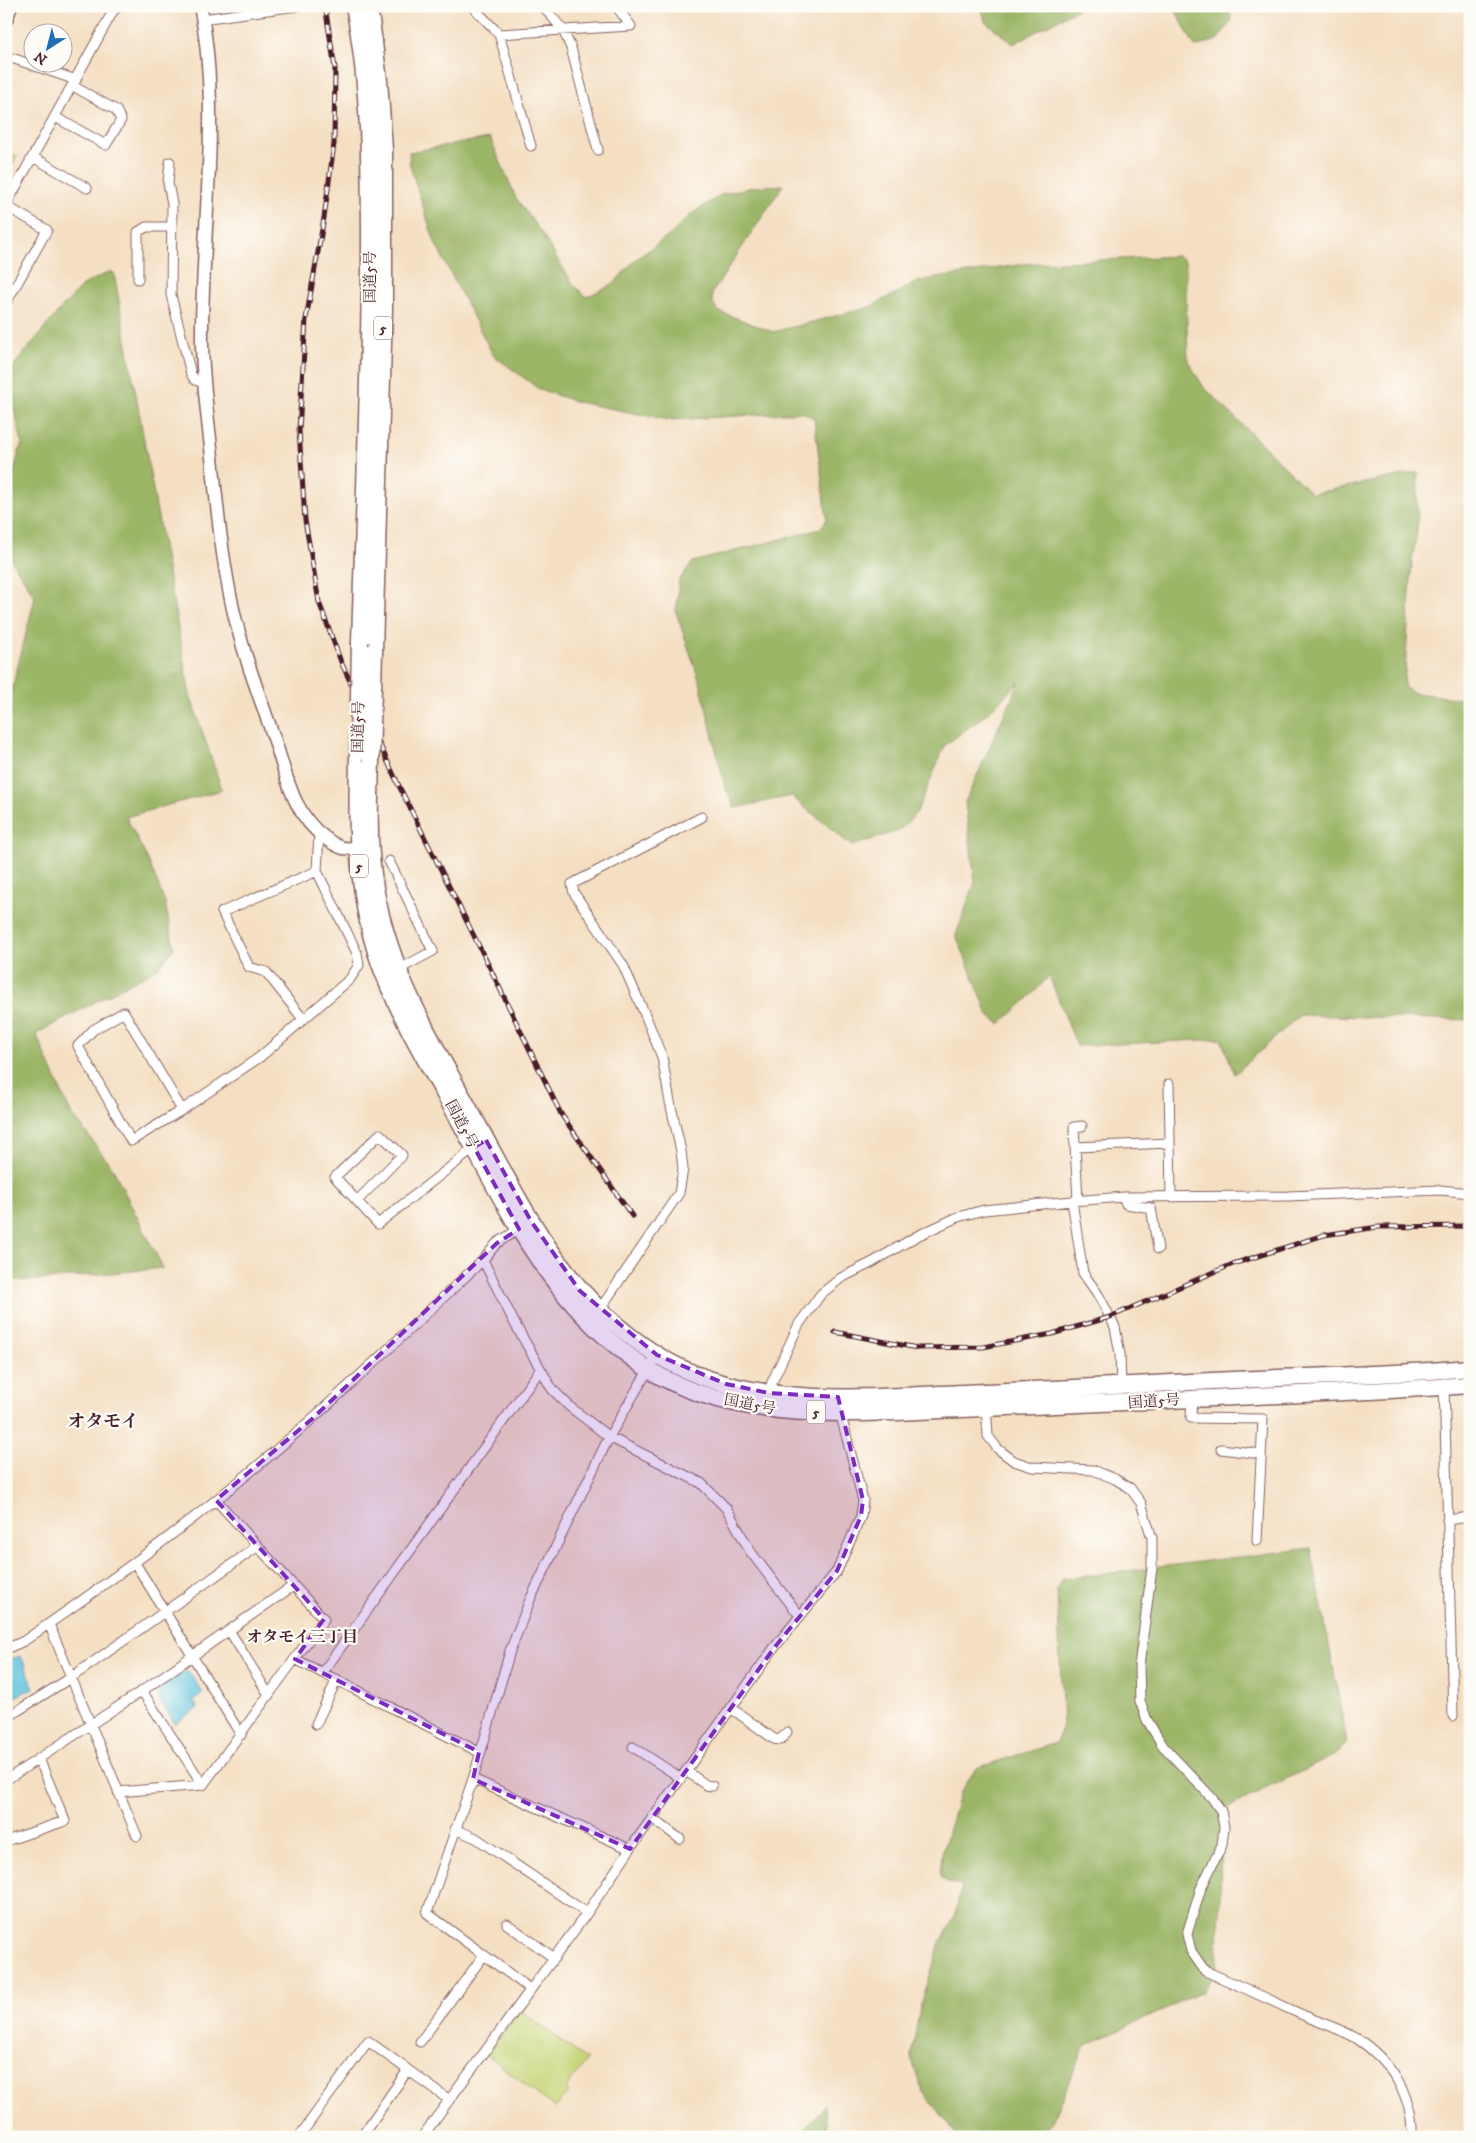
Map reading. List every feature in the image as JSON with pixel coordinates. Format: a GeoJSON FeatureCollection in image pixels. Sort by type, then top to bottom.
{"type":"FeatureCollection","features":[{"type":"Feature","properties":{"kind":"highway","name":"国道5号"},"geometry":{"type":"LineString","coordinates":[[354,6],[365,81],[370,150],[364,848],[367,919],[391,973],[408,1025],[480,1144],[525,1225],[551,1278],[590,1324],[648,1370],[683,1386],[722,1400],[766,1409],[840,1414],[1121,1403],[1470,1385]]}},
{"type":"Feature","properties":{"kind":"highway","name":"国道5号"},"geometry":{"type":"LineString","coordinates":[[367,646],[384,309],[384,149],[379,80],[369,6]]}},
{"type":"Feature","properties":{"kind":"highway","name":"国道5号"},"geometry":{"type":"LineString","coordinates":[[525,1225],[580,1291],[600,1310],[657,1355],[689,1371],[726,1384],[770,1393],[838,1397],[985,1392],[1470,1368]]}},
{"type":"Feature","properties":{"kind":"street"},"geometry":{"type":"LineString","coordinates":[[6,20],[11,6]]}},
{"type":"Feature","properties":{"kind":"street"},"geometry":{"type":"LineString","coordinates":[[6,304],[47,230],[6,205],[113,11],[118,6]]}},
{"type":"Feature","properties":{"kind":"street"},"geometry":{"type":"LineString","coordinates":[[200,6],[210,109],[203,267],[202,342],[204,383],[222,550],[233,610],[291,793],[308,822],[319,833],[341,848],[364,848]]}},
{"type":"Feature","properties":{"kind":"street"},"geometry":{"type":"LineString","coordinates":[[202,19],[297,6]]}},
{"type":"Feature","properties":{"kind":"street"},"geometry":{"type":"LineString","coordinates":[[472,6],[498,34],[531,146]]}},
{"type":"Feature","properties":{"kind":"street"},"geometry":{"type":"LineString","coordinates":[[543,6],[563,30],[572,48],[598,150]]}},
{"type":"Feature","properties":{"kind":"street"},"geometry":{"type":"LineString","coordinates":[[498,34],[631,26],[616,6]]}},
{"type":"Feature","properties":{"kind":"street"},"geometry":{"type":"LineString","coordinates":[[6,56],[75,83],[116,110],[121,120],[106,145],[56,117]]}},
{"type":"Feature","properties":{"kind":"street"},"geometry":{"type":"LineString","coordinates":[[33,157],[87,188]]}},
{"type":"Feature","properties":{"kind":"street"},"geometry":{"type":"LineString","coordinates":[[170,162],[168,183],[172,204],[170,227],[171,295],[191,374],[195,380],[204,383]]}},
{"type":"Feature","properties":{"kind":"street"},"geometry":{"type":"LineString","coordinates":[[138,279],[138,232],[146,227],[170,227]]}},
{"type":"Feature","properties":{"kind":"street"},"geometry":{"type":"LineString","coordinates":[[590,1324],[679,1193],[683,1169],[681,1150],[662,1057],[623,965],[574,893],[572,884],[702,817]]}},
{"type":"Feature","properties":{"kind":"street"},"geometry":{"type":"LineString","coordinates":[[182,1110],[124,1012],[93,1030],[78,1046],[131,1141],[182,1110],[260,1057],[350,980],[359,965],[357,953],[317,871],[319,833]]}},
{"type":"Feature","properties":{"kind":"street"},"geometry":{"type":"LineString","coordinates":[[389,861],[433,950],[391,973]]}},
{"type":"Feature","properties":{"kind":"street"},"geometry":{"type":"LineString","coordinates":[[303,1020],[266,972],[248,967],[222,912],[317,871]]}},
{"type":"Feature","properties":{"kind":"street"},"geometry":{"type":"LineString","coordinates":[[1169,1084],[1171,1196]]}},
{"type":"Feature","properties":{"kind":"street"},"geometry":{"type":"LineString","coordinates":[[1082,1126],[1074,1127],[1075,1200],[1083,1273],[1099,1296],[1115,1327],[1120,1354],[1121,1403]]}},
{"type":"Feature","properties":{"kind":"street"},"geometry":{"type":"LineString","coordinates":[[357,1201],[402,1155],[380,1134],[335,1177],[378,1224],[480,1144]]}},
{"type":"Feature","properties":{"kind":"street"},"geometry":{"type":"LineString","coordinates":[[1075,1147],[1169,1143]]}},
{"type":"Feature","properties":{"kind":"street"},"geometry":{"type":"LineString","coordinates":[[770,1393],[772,1382],[799,1324],[821,1294],[841,1278],[917,1236],[958,1217],[984,1210],[1075,1200],[1171,1196],[1288,1196],[1440,1190],[1470,1193]]}},
{"type":"Feature","properties":{"kind":"street"},"geometry":{"type":"LineString","coordinates":[[1124,1198],[1126,1204],[1151,1208],[1158,1249]]}},
{"type":"Feature","properties":{"kind":"street"},"geometry":{"type":"LineString","coordinates":[[6,1649],[24,1641],[135,1563],[216,1500],[312,1420],[483,1260],[497,1243],[525,1225]]}},
{"type":"Feature","properties":{"kind":"street"},"geometry":{"type":"LineString","coordinates":[[483,1260],[540,1370],[552,1389],[570,1407],[609,1437],[700,1483],[727,1509],[750,1551],[800,1616]]}},
{"type":"Feature","properties":{"kind":"street"},"geometry":{"type":"LineString","coordinates":[[530,1989],[428,1913],[473,1779],[479,1752],[510,1651],[530,1600],[609,1437],[657,1355]]}},
{"type":"Feature","properties":{"kind":"street"},"geometry":{"type":"LineString","coordinates":[[323,1672],[540,1370]]}},
{"type":"Feature","properties":{"kind":"street"},"geometry":{"type":"LineString","coordinates":[[1443,1370],[1453,1716]]}},
{"type":"Feature","properties":{"kind":"street"},"geometry":{"type":"LineString","coordinates":[[1191,1382],[1191,1418],[1263,1419],[1257,1541]]}},
{"type":"Feature","properties":{"kind":"street"},"geometry":{"type":"LineString","coordinates":[[985,1392],[988,1436],[998,1449],[1014,1460],[1032,1467],[1093,1470],[1115,1479],[1130,1488],[1142,1503],[1152,1538],[1152,1568],[1139,1666],[1140,1701],[1147,1720],[1162,1746],[1222,1811],[1224,1827],[1222,1845],[1201,1888],[1187,1934],[1191,1951],[1205,1971],[1355,2038],[1378,2055],[1388,2065],[1407,2101],[1412,2123],[1412,2137]]}},
{"type":"Feature","properties":{"kind":"street"},"geometry":{"type":"LineString","coordinates":[[422,2137],[448,2099],[587,1913],[731,1708],[800,1616],[837,1571],[861,1516],[862,1500],[840,1414],[838,1397]]}},
{"type":"Feature","properties":{"kind":"street"},"geometry":{"type":"LineString","coordinates":[[1222,1449],[1261,1454]]}},
{"type":"Feature","properties":{"kind":"street"},"geometry":{"type":"LineString","coordinates":[[118,1792],[203,1785],[324,1619],[216,1500]]}},
{"type":"Feature","properties":{"kind":"street"},"geometry":{"type":"LineString","coordinates":[[1447,1520],[1470,1517]]}},
{"type":"Feature","properties":{"kind":"street"},"geometry":{"type":"LineString","coordinates":[[6,1718],[72,1677],[258,1546]]}},
{"type":"Feature","properties":{"kind":"street"},"geometry":{"type":"LineString","coordinates":[[135,1563],[241,1735]]}},
{"type":"Feature","properties":{"kind":"street"},"geometry":{"type":"LineString","coordinates":[[6,1780],[142,1691],[293,1586]]}},
{"type":"Feature","properties":{"kind":"street"},"geometry":{"type":"LineString","coordinates":[[49,1624],[137,1836]]}},
{"type":"Feature","properties":{"kind":"street"},"geometry":{"type":"LineString","coordinates":[[229,1630],[269,1695]]}},
{"type":"Feature","properties":{"kind":"street"},"geometry":{"type":"LineString","coordinates":[[295,1659],[479,1752]]}},
{"type":"Feature","properties":{"kind":"street"},"geometry":{"type":"LineString","coordinates":[[316,1724],[337,1679]]}},
{"type":"Feature","properties":{"kind":"street"},"geometry":{"type":"LineString","coordinates":[[142,1691],[203,1785]]}},
{"type":"Feature","properties":{"kind":"street"},"geometry":{"type":"LineString","coordinates":[[731,1708],[774,1739],[780,1740],[787,1732]]}},
{"type":"Feature","properties":{"kind":"street"},"geometry":{"type":"LineString","coordinates":[[634,1747],[683,1774],[712,1786]]}},
{"type":"Feature","properties":{"kind":"street"},"geometry":{"type":"LineString","coordinates":[[6,1841],[65,1821],[39,1759]]}},
{"type":"Feature","properties":{"kind":"street"},"geometry":{"type":"LineString","coordinates":[[473,1779],[630,1850]]}},
{"type":"Feature","properties":{"kind":"street"},"geometry":{"type":"LineString","coordinates":[[652,1818],[680,1840]]}},
{"type":"Feature","properties":{"kind":"street"},"geometry":{"type":"LineString","coordinates":[[455,1829],[476,1838],[587,1913]]}},
{"type":"Feature","properties":{"kind":"street"},"geometry":{"type":"LineString","coordinates":[[507,1924],[554,1958]]}},
{"type":"Feature","properties":{"kind":"street"},"geometry":{"type":"LineString","coordinates":[[420,2042],[484,1955]]}},
{"type":"Feature","properties":{"kind":"street"},"geometry":{"type":"LineString","coordinates":[[304,2137],[301,2134],[368,2040],[448,2099]]}},
{"type":"Feature","properties":{"kind":"street"},"geometry":{"type":"LineString","coordinates":[[361,2137],[408,2070]]}},
{"type":"Feature","properties":{"kind":"highlighted area"},"geometry":{"type":"Polygon","coordinates":[[[486,1140],[531,1221],[580,1291],[657,1355],[726,1384],[769,1393],[838,1397],[863,1500],[861,1516],[837,1571],[774,1648],[630,1849],[473,1779],[479,1752],[295,1659],[324,1619],[216,1500],[312,1419],[497,1243],[519,1229],[474,1147],[486,1140]]]}},
{"type":"Feature","properties":{"kind":"green space"},"geometry":{"type":"Polygon","coordinates":[[[976,6],[1083,6],[1013,44],[985,21],[983,13],[976,6]]]}},
{"type":"Feature","properties":{"kind":"green space"},"geometry":{"type":"Polygon","coordinates":[[[1173,6],[1227,6],[1232,20],[1217,40],[1195,47],[1173,6]]]}},
{"type":"Feature","properties":{"kind":"green space"},"geometry":{"type":"Polygon","coordinates":[[[490,138],[516,198],[542,234],[573,284],[586,297],[612,285],[635,260],[670,235],[690,215],[722,194],[753,187],[783,185],[712,293],[712,301],[718,311],[773,332],[870,307],[919,281],[1024,264],[1178,256],[1185,261],[1188,361],[1203,386],[1312,494],[1418,472],[1417,531],[1412,561],[1404,687],[1414,693],[1470,700],[1470,1020],[1300,1015],[1235,1074],[1221,1039],[1077,1046],[1049,976],[1032,995],[1000,1024],[989,1016],[956,935],[975,882],[965,802],[1019,682],[983,717],[945,745],[917,812],[900,830],[852,846],[791,796],[735,808],[725,787],[700,682],[676,612],[679,580],[693,562],[820,529],[827,519],[814,418],[802,412],[670,420],[577,402],[539,389],[493,355],[435,243],[410,166],[409,152],[490,138]]]}},
{"type":"Feature","properties":{"kind":"green space"},"geometry":{"type":"Polygon","coordinates":[[[6,151],[17,156],[6,176],[6,151]]]}},
{"type":"Feature","properties":{"kind":"green space"},"geometry":{"type":"Polygon","coordinates":[[[111,271],[114,273],[190,695],[222,790],[126,817],[148,860],[165,902],[174,948],[158,968],[36,1034],[70,1111],[112,1167],[163,1268],[28,1281],[6,1278],[6,714],[35,597],[6,552],[6,499],[22,442],[6,375],[83,285],[111,271]]]}},
{"type":"Feature","properties":{"kind":"green space"},"geometry":{"type":"Polygon","coordinates":[[[1311,1548],[1347,1743],[1335,1755],[1227,1808],[1221,1817],[1220,1909],[1216,1973],[1202,1992],[1085,2046],[1050,2125],[1034,2137],[958,2137],[923,2092],[911,2058],[920,2008],[939,1946],[954,1918],[962,1885],[949,1883],[940,1877],[942,1853],[959,1795],[976,1768],[1056,1743],[1063,1725],[1057,1589],[1063,1579],[1311,1548]]]}},
{"type":"Feature","properties":{"kind":"green space"},"geometry":{"type":"Polygon","coordinates":[[[520,2010],[587,2060],[566,2088],[569,2092],[555,2108],[487,2055],[520,2010]]]}},
{"type":"Feature","properties":{"kind":"green space"},"geometry":{"type":"Polygon","coordinates":[[[825,2105],[827,2137],[798,2137],[825,2105]]]}},
{"type":"Feature","properties":{"kind":"water"},"geometry":{"type":"Polygon","coordinates":[[[21,1656],[34,1688],[6,1701],[6,1660],[21,1656]]]}},
{"type":"Feature","properties":{"kind":"water"},"geometry":{"type":"Polygon","coordinates":[[[186,1671],[191,1674],[203,1693],[193,1701],[198,1708],[175,1724],[159,1699],[159,1689],[186,1671]]]}},
{"type":"Feature","properties":{"kind":"railway"},"geometry":{"type":"LineString","coordinates":[[325,6],[335,68],[334,144],[324,218],[306,319],[299,430],[305,520],[319,602],[341,662],[400,788],[561,1114],[632,1216]]}},
{"type":"Feature","properties":{"kind":"railway"},"geometry":{"type":"LineString","coordinates":[[835,1332],[917,1348],[983,1347],[1052,1334],[1110,1317],[1233,1264],[1324,1235],[1378,1227],[1470,1226]]}},
{"type":"Feature","properties":{"kind":"district","name":"オタモイ"},"geometry":{"type":"Point","coordinates":[103,1421]}},
{"type":"Feature","properties":{"kind":"district","name":"オタモイ三丁目"},"geometry":{"type":"Point","coordinates":[302,1636]}}]}
